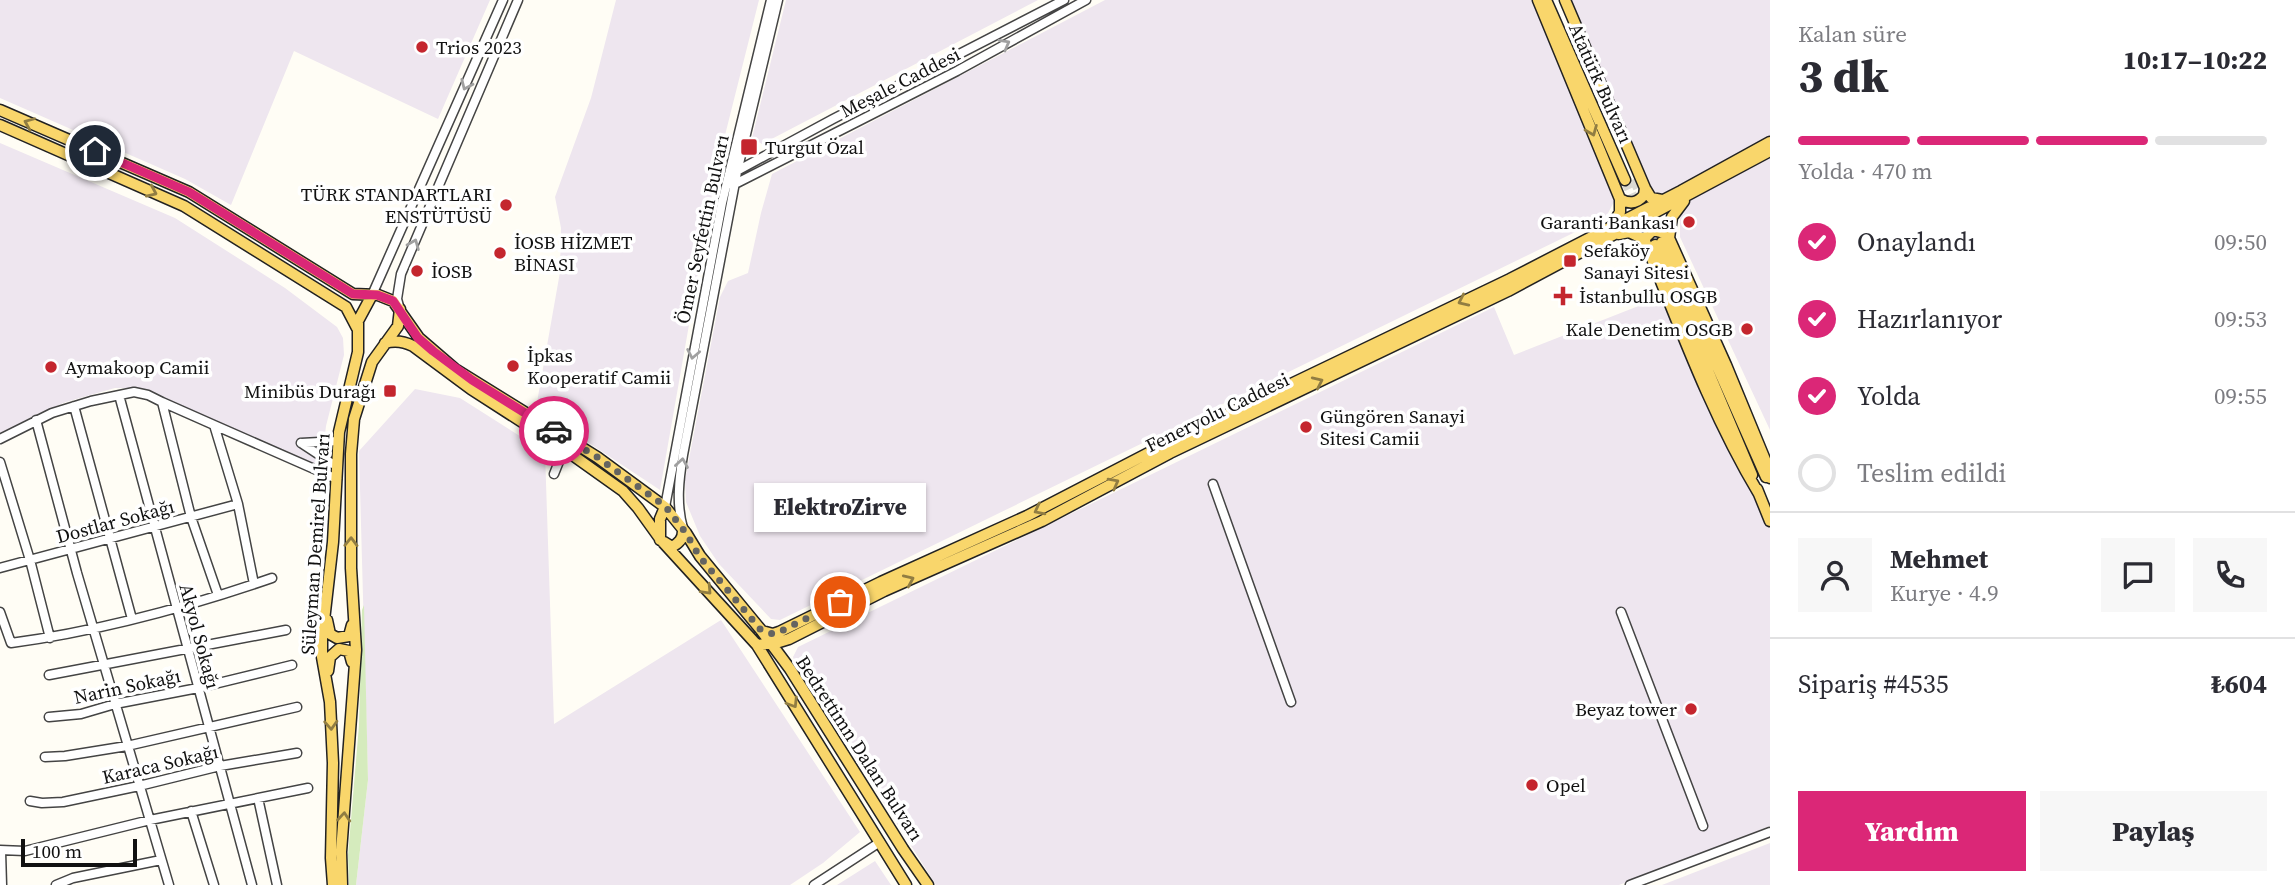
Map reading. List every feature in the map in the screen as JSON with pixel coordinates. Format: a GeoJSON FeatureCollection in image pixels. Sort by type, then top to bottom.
{"type":"FeatureCollection","features":[{"type":"Feature","properties":{"kind":"main road"},"geometry":{"type":"LineString","coordinates":[[1538,0],[1620,198],[1620,212],[1613,230],[1629,232],[1644,239],[1693,360],[1738,460],[1759,494]]}},
{"type":"Feature","properties":{"kind":"main road","name":"Atatürk Bulvarı"},"geometry":{"type":"LineString","coordinates":[[1546,0],[1630,180],[1558,0]]}},
{"type":"Feature","properties":{"kind":"main road"},"geometry":{"type":"LineString","coordinates":[[1565,0],[1645,188],[1651,198],[1663,200]]}},
{"type":"Feature","properties":{"kind":"main road"},"geometry":{"type":"LineString","coordinates":[[0,110],[189,192],[353,294],[389,299],[400,309]]}},
{"type":"Feature","properties":{"kind":"main road"},"geometry":{"type":"LineString","coordinates":[[0,125],[184,206],[346,307],[357,328]]}},
{"type":"Feature","properties":{"kind":"main road","name":"Feneryolu Caddesi"},"geometry":{"type":"LineString","coordinates":[[757,645],[792,638],[884,591],[1042,521],[1170,453],[1469,313],[1663,200],[1770,142]]}},
{"type":"Feature","properties":{"kind":"main road","name":"Feneryolu Caddesi"},"geometry":{"type":"LineString","coordinates":[[761,630],[773,634],[779,632],[1027,516],[1166,444],[1687,197],[1770,151]]}},
{"type":"Feature","properties":{"kind":"main road"},"geometry":{"type":"LineString","coordinates":[[1620,198],[1629,203],[1637,201],[1644,195],[1645,188]]}},
{"type":"Feature","properties":{"kind":"main road"},"geometry":{"type":"LineString","coordinates":[[1687,197],[1672,216],[1662,242],[1759,465],[1770,484]]}},
{"type":"Feature","properties":{"kind":"main road"},"geometry":{"type":"LineString","coordinates":[[1644,239],[1647,233],[1653,230],[1664,233],[1662,242],[1770,521]]}},
{"type":"Feature","properties":{"kind":"main road"},"geometry":{"type":"LineString","coordinates":[[1662,242],[1726,365],[1770,478]]}},
{"type":"Feature","properties":{"kind":"main road","name":"Süleyman Demirel Bulvarı"},"geometry":{"type":"LineString","coordinates":[[333,885],[333,764],[328,682],[322,648],[333,542],[338,441],[343,408],[358,352],[358,321],[372,295]]}},
{"type":"Feature","properties":{"kind":"main road","name":"Süleyman Demirel Bulvarı"},"geometry":{"type":"LineString","coordinates":[[342,885],[341,852],[356,650],[351,454],[355,419],[372,362],[398,326],[400,309]]}},
{"type":"Feature","properties":{"kind":"main road","name":"Bedrettimn Dalan Bulvarı"},"geometry":{"type":"LineString","coordinates":[[400,309],[418,338],[455,369],[597,457],[665,506],[696,551],[790,669],[903,849],[929,885]]}},
{"type":"Feature","properties":{"kind":"main road","name":"Bedrettimn Dalan Bulvarı"},"geometry":{"type":"LineString","coordinates":[[385,343],[405,342],[413,346],[471,389],[623,491],[660,540],[757,645],[906,885]]}},
{"type":"Feature","properties":{"kind":"main road"},"geometry":{"type":"LineString","coordinates":[[665,506],[660,519],[660,540],[672,547],[683,537],[683,531]]}},
{"type":"Feature","properties":{"kind":"main road"},"geometry":{"type":"LineString","coordinates":[[686,568],[683,560],[685,552],[696,551]]}},
{"type":"Feature","properties":{"kind":"main road"},"geometry":{"type":"LineString","coordinates":[[325,609],[330,634],[341,639],[351,633],[353,611]]}},
{"type":"Feature","properties":{"kind":"main road"},"geometry":{"type":"LineString","coordinates":[[790,669],[785,660],[792,638]]}},
{"type":"Feature","properties":{"kind":"main road"},"geometry":{"type":"LineString","coordinates":[[328,682],[330,657],[339,649],[345,649],[351,654],[352,683]]}},
{"type":"Feature","properties":{"kind":"street","name":"Süleyman Demirel Bulvarı"},"geometry":{"type":"LineString","coordinates":[[372,295],[503,0]]}},
{"type":"Feature","properties":{"kind":"street","name":"Süleyman Demirel Bulvarı"},"geometry":{"type":"LineString","coordinates":[[400,309],[397,299],[401,274],[518,0]]}},
{"type":"Feature","properties":{"kind":"street","name":"Ömer Seyfettin Bulvarı"},"geometry":{"type":"LineString","coordinates":[[683,531],[679,502],[683,455],[733,172],[771,0]]}},
{"type":"Feature","properties":{"kind":"street","name":"Ömer Seyfettin Bulvarı"},"geometry":{"type":"LineString","coordinates":[[733,172],[778,0]]}},
{"type":"Feature","properties":{"kind":"street","name":"Meşale Caddesi"},"geometry":{"type":"LineString","coordinates":[[733,172],[1064,0]]}},
{"type":"Feature","properties":{"kind":"street","name":"Meşale Caddesi"},"geometry":{"type":"LineString","coordinates":[[731,184],[951,74],[1086,0]]}},
{"type":"Feature","properties":{"kind":"street","name":"Ömer Seyfettin Bulvarı"},"geometry":{"type":"LineString","coordinates":[[665,506],[731,184]]}},
{"type":"Feature","properties":{"kind":"street"},"geometry":{"type":"LineString","coordinates":[[0,439],[74,406],[134,392],[148,395],[337,479]]}},
{"type":"Feature","properties":{"kind":"street","name":"Akyol Sokağı"},"geometry":{"type":"LineString","coordinates":[[119,395],[252,885]]}},
{"type":"Feature","properties":{"kind":"street"},"geometry":{"type":"LineString","coordinates":[[162,402],[191,517],[218,595]]}},
{"type":"Feature","properties":{"kind":"street"},"geometry":{"type":"LineString","coordinates":[[74,406],[132,618]]}},
{"type":"Feature","properties":{"kind":"street"},"geometry":{"type":"LineString","coordinates":[[36,421],[92,629],[169,885]]}},
{"type":"Feature","properties":{"kind":"street"},"geometry":{"type":"LineString","coordinates":[[214,425],[238,504],[254,584]]}},
{"type":"Feature","properties":{"kind":"street"},"geometry":{"type":"LineString","coordinates":[[336,466],[301,443],[338,441]]}},
{"type":"Feature","properties":{"kind":"street"},"geometry":{"type":"LineString","coordinates":[[554,474],[564,449]]}},
{"type":"Feature","properties":{"kind":"street"},"geometry":{"type":"LineString","coordinates":[[0,462],[50,638]]}},
{"type":"Feature","properties":{"kind":"street"},"geometry":{"type":"LineString","coordinates":[[1213,484],[1291,702]]}},
{"type":"Feature","properties":{"kind":"street","name":"Dostlar Sokağı"},"geometry":{"type":"LineString","coordinates":[[0,568],[238,504]]}},
{"type":"Feature","properties":{"kind":"street"},"geometry":{"type":"LineString","coordinates":[[0,612],[11,643],[92,629],[272,578]]}},
{"type":"Feature","properties":{"kind":"street"},"geometry":{"type":"LineString","coordinates":[[1621,612],[1703,826]]}},
{"type":"Feature","properties":{"kind":"street"},"geometry":{"type":"LineString","coordinates":[[49,675],[286,631]]}},
{"type":"Feature","properties":{"kind":"street","name":"Narin Sokağı"},"geometry":{"type":"LineString","coordinates":[[49,717],[81,714],[114,704],[198,688],[292,665]]}},
{"type":"Feature","properties":{"kind":"street"},"geometry":{"type":"LineString","coordinates":[[45,757],[127,746],[297,707]]}},
{"type":"Feature","properties":{"kind":"street","name":"Karaca Sokağı"},"geometry":{"type":"LineString","coordinates":[[30,801],[63,802],[220,766],[297,753]]}},
{"type":"Feature","properties":{"kind":"street"},"geometry":{"type":"LineString","coordinates":[[1,885],[1,851],[25,851],[150,820],[308,788]]}},
{"type":"Feature","properties":{"kind":"street"},"geometry":{"type":"LineString","coordinates":[[258,798],[277,885]]}},
{"type":"Feature","properties":{"kind":"street"},"geometry":{"type":"LineString","coordinates":[[191,811],[214,885]]}},
{"type":"Feature","properties":{"kind":"street"},"geometry":{"type":"LineString","coordinates":[[1630,885],[1770,832]]}},
{"type":"Feature","properties":{"kind":"street"},"geometry":{"type":"LineString","coordinates":[[814,885],[880,842]]}},
{"type":"Feature","properties":{"kind":"street"},"geometry":{"type":"LineString","coordinates":[[56,885],[74,878],[161,860]]}},
{"type":"Feature","properties":{"kind":"shaded area"},"geometry":{"type":"Polygon","coordinates":[[[0,0],[490,0],[438,119],[294,51],[231,205],[185,179],[0,98],[0,0]]]}},
{"type":"Feature","properties":{"kind":"shaded area"},"geometry":{"type":"Polygon","coordinates":[[[616,0],[759,0],[716,171],[660,490],[536,408],[560,272],[561,228],[555,197],[591,98],[616,0]]]}},
{"type":"Feature","properties":{"kind":"shaded area"},"geometry":{"type":"Polygon","coordinates":[[[786,0],[1038,0],[762,144],[752,138],[786,0]]]}},
{"type":"Feature","properties":{"kind":"shaded area"},"geometry":{"type":"Polygon","coordinates":[[[1105,0],[1538,0],[1616,198],[1606,217],[780,620],[771,619],[719,564],[700,536],[686,502],[685,480],[720,297],[728,281],[748,273],[772,174],[1105,0]]]}},
{"type":"Feature","properties":{"kind":"shaded area"},"geometry":{"type":"Polygon","coordinates":[[[1570,0],[1770,0],[1770,137],[1664,193],[1655,195],[1570,0]]]}},
{"type":"Feature","properties":{"kind":"shaded area"},"geometry":{"type":"Polygon","coordinates":[[[0,143],[175,218],[285,288],[337,327],[343,338],[344,355],[326,426],[321,471],[139,390],[127,388],[115,388],[66,402],[35,415],[0,435],[0,143]]]}},
{"type":"Feature","properties":{"kind":"shaded area"},"geometry":{"type":"Polygon","coordinates":[[[1770,154],[1770,430],[1680,237],[1680,215],[1686,196],[1770,154]]]}},
{"type":"Feature","properties":{"kind":"shaded area"},"geometry":{"type":"Polygon","coordinates":[[[1669,294],[1770,529],[1770,826],[1619,885],[936,885],[796,665],[793,657],[798,647],[1494,307],[1514,355],[1669,294]]]}},
{"type":"Feature","properties":{"kind":"shaded area"},"geometry":{"type":"Polygon","coordinates":[[[415,389],[460,398],[545,452],[554,724],[721,620],[860,832],[823,863],[790,885],[356,885],[368,780],[359,451],[415,389]]]}},
{"type":"Feature","properties":{"kind":"shaded area"},"geometry":{"type":"Polygon","coordinates":[[[1770,843],[1770,885],[1662,885],[1770,843]]]}},
{"type":"Feature","properties":{"kind":"shaded area"},"geometry":{"type":"Polygon","coordinates":[[[875,861],[891,885],[837,885],[875,861]]]}},
{"type":"Feature","properties":{"kind":"green space"},"geometry":{"type":"Polygon","coordinates":[[[364,605],[368,780],[356,885],[349,885],[348,855],[359,725],[364,605]]]}},
{"type":"Feature","properties":{"kind":"tunnel"},"geometry":{"type":"LineString","coordinates":[[1634,179],[1659,235]]}},
{"type":"Feature","properties":{"kind":"tunnel"},"geometry":{"type":"LineString","coordinates":[[1625,180],[1655,245]]}},
{"type":"Feature","properties":{"kind":"way so far"},"geometry":{"type":"LineString","coordinates":[[554,431],[597,457],[665,506],[686,533],[699,556],[761,630],[773,634],[779,632],[840,602]]}},
{"type":"Feature","properties":{"kind":"place","name":"Trios 2023"},"geometry":{"type":"Point","coordinates":[422,47]}},
{"type":"Feature","properties":{"kind":"place","name":"Turgut Özal"},"geometry":{"type":"Point","coordinates":[749,147]}},
{"type":"Feature","properties":{"kind":"place","name":"TÜRK STANDARTLARI ENSTÜTÜSÜ"},"geometry":{"type":"Point","coordinates":[506,205]}},
{"type":"Feature","properties":{"kind":"place","name":"Garanti Bankası"},"geometry":{"type":"Point","coordinates":[1689,222]}},
{"type":"Feature","properties":{"kind":"place","name":"İOSB HİZMET BİNASI"},"geometry":{"type":"Point","coordinates":[500,253]}},
{"type":"Feature","properties":{"kind":"place","name":"Sefaköy Sanayi Sitesi"},"geometry":{"type":"Point","coordinates":[1570,261]}},
{"type":"Feature","properties":{"kind":"place","name":"İOSB"},"geometry":{"type":"Point","coordinates":[417,271]}},
{"type":"Feature","properties":{"kind":"place","name":"İstanbullu OSGB"},"geometry":{"type":"Point","coordinates":[1563,296]}},
{"type":"Feature","properties":{"kind":"place","name":"Kale Denetim OSGB"},"geometry":{"type":"Point","coordinates":[1747,329]}},
{"type":"Feature","properties":{"kind":"place","name":"İpkas Kooperatif Camii"},"geometry":{"type":"Point","coordinates":[513,366]}},
{"type":"Feature","properties":{"kind":"place","name":"Aymakoop Camii"},"geometry":{"type":"Point","coordinates":[51,367]}},
{"type":"Feature","properties":{"kind":"place","name":"Minibüs Durağı"},"geometry":{"type":"Point","coordinates":[390,391]}},
{"type":"Feature","properties":{"kind":"place","name":"Güngören Sanayi Sitesi Camii"},"geometry":{"type":"Point","coordinates":[1306,427]}},
{"type":"Feature","properties":{"kind":"place","name":"ElektroZirve"},"geometry":{"type":"Point","coordinates":[840,602]}},
{"type":"Feature","properties":{"kind":"place","name":"Beyaz tower"},"geometry":{"type":"Point","coordinates":[1691,709]}},
{"type":"Feature","properties":{"kind":"place","name":"Opel"},"geometry":{"type":"Point","coordinates":[1532,785]}},
{"type":"Feature","properties":{"kind":"route"},"geometry":{"type":"LineString","coordinates":[[95,151],[189,192],[353,294],[377,295],[393,301],[418,338],[455,369],[554,431]]}}]}
